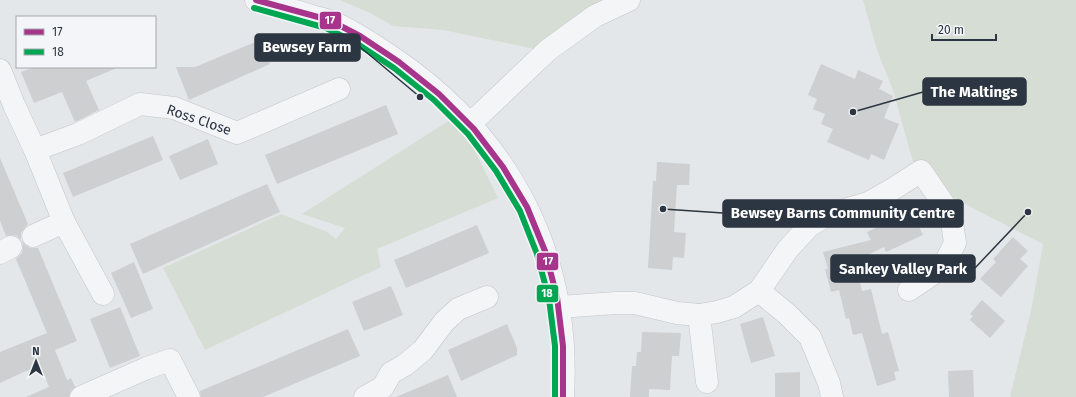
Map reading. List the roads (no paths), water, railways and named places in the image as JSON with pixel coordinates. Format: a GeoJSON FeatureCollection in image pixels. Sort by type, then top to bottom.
{"type":"FeatureCollection","features":[{"type":"Feature","properties":{"kind":"street"},"geometry":{"type":"LineString","coordinates":[[256,0],[334,22],[374,44],[421,77],[451,104],[470,124],[495,155],[524,199],[538,232],[550,267],[559,307],[563,342],[563,397]]}},
{"type":"Feature","properties":{"kind":"street"},"geometry":{"type":"LineString","coordinates":[[470,124],[548,50],[595,16],[629,0]]}},
{"type":"Feature","properties":{"kind":"street"},"geometry":{"type":"LineString","coordinates":[[0,70],[7,108],[35,150],[64,222],[102,294]]}},
{"type":"Feature","properties":{"kind":"street","name":"Ross Close"},"geometry":{"type":"LineString","coordinates":[[35,150],[78,134],[140,104],[174,108],[237,133],[339,89]]}},
{"type":"Feature","properties":{"kind":"street"},"geometry":{"type":"LineString","coordinates":[[559,307],[635,303],[677,313],[699,315],[734,307],[760,291],[788,249],[810,225],[830,214],[868,203],[921,171],[951,215],[955,244],[943,267],[909,290]]}},
{"type":"Feature","properties":{"kind":"street"},"geometry":{"type":"LineString","coordinates":[[33,236],[64,222]]}},
{"type":"Feature","properties":{"kind":"street"},"geometry":{"type":"LineString","coordinates":[[760,291],[787,314],[810,337],[829,383],[832,397]]}},
{"type":"Feature","properties":{"kind":"street"},"geometry":{"type":"LineString","coordinates":[[365,397],[382,386],[391,373],[405,365],[422,350],[444,322],[458,309],[487,297]]}},
{"type":"Feature","properties":{"kind":"street"},"geometry":{"type":"LineString","coordinates":[[699,315],[707,382]]}},
{"type":"Feature","properties":{"kind":"street"},"geometry":{"type":"LineString","coordinates":[[80,397],[147,368],[170,360],[189,397]]}},
{"type":"Feature","properties":{"kind":"place","name":"Bewsey Farm"},"geometry":{"type":"Point","coordinates":[420,97]}},
{"type":"Feature","properties":{"kind":"place","name":"The Maltings"},"geometry":{"type":"Point","coordinates":[853,112]}},
{"type":"Feature","properties":{"kind":"place","name":"Bewsey Barns Community Centre"},"geometry":{"type":"Point","coordinates":[663,209]}},
{"type":"Feature","properties":{"kind":"place","name":"Sankey Valley Park"},"geometry":{"type":"Point","coordinates":[1028,212]}}]}
